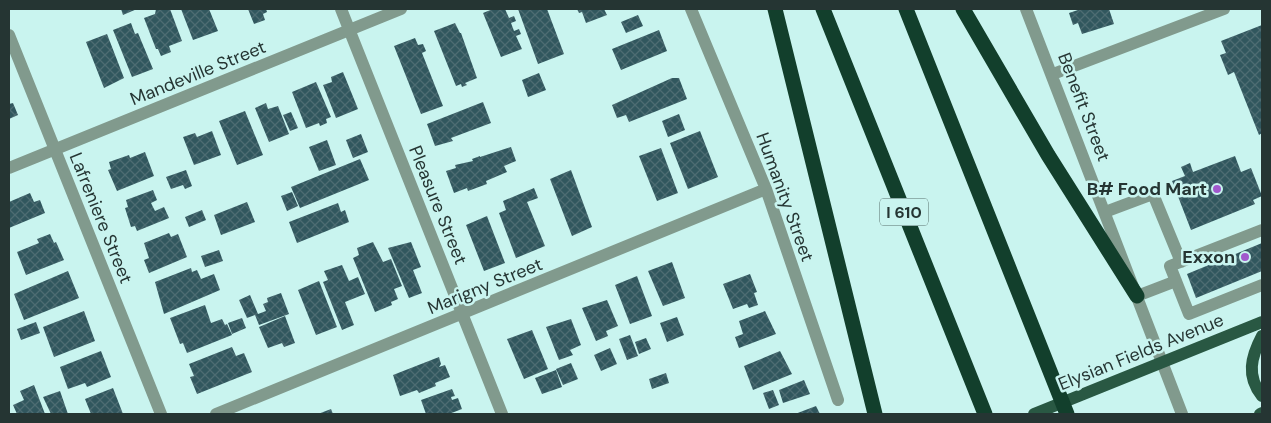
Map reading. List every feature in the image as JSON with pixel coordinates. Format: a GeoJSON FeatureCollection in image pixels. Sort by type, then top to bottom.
{"type":"FeatureCollection","features":[{"type":"Feature","properties":{"kind":"highway"},"geometry":{"type":"LineString","coordinates":[[774,9],[875,414]]}},
{"type":"Feature","properties":{"kind":"highway","name":"I 610"},"geometry":{"type":"LineString","coordinates":[[823,9],[985,414]]}},
{"type":"Feature","properties":{"kind":"highway"},"geometry":{"type":"LineString","coordinates":[[906,9],[1067,414]]}},
{"type":"Feature","properties":{"kind":"highway"},"geometry":{"type":"LineString","coordinates":[[963,9],[1048,155],[1137,296]]}},
{"type":"Feature","properties":{"kind":"main road","name":"Elysian Fields Avenue"},"geometry":{"type":"LineString","coordinates":[[1034,414],[1262,322]]}},
{"type":"Feature","properties":{"kind":"main road"},"geometry":{"type":"LineString","coordinates":[[1262,336],[1254,353],[1250,369],[1256,388],[1262,396]]}},
{"type":"Feature","properties":{"kind":"street","name":"Pleasure Street"},"geometry":{"type":"LineString","coordinates":[[341,9],[502,414]]}},
{"type":"Feature","properties":{"kind":"street","name":"Mandeville Street"},"geometry":{"type":"LineString","coordinates":[[9,168],[400,9]]}},
{"type":"Feature","properties":{"kind":"street","name":"Humanity Street"},"geometry":{"type":"LineString","coordinates":[[691,9],[766,189],[838,400]]}},
{"type":"Feature","properties":{"kind":"street","name":"Benefit Street"},"geometry":{"type":"LineString","coordinates":[[1026,9],[1053,74],[1182,414]]}},
{"type":"Feature","properties":{"kind":"street"},"geometry":{"type":"LineString","coordinates":[[1053,74],[1224,9]]}},
{"type":"Feature","properties":{"kind":"street","name":"Lafreniere Street"},"geometry":{"type":"LineString","coordinates":[[9,35],[161,414]]}},
{"type":"Feature","properties":{"kind":"street","name":"Marigny Street"},"geometry":{"type":"LineString","coordinates":[[216,414],[766,189]]}},
{"type":"Feature","properties":{"kind":"street"},"geometry":{"type":"LineString","coordinates":[[1105,212],[1153,194],[1181,262]]}},
{"type":"Feature","properties":{"kind":"street"},"geometry":{"type":"LineString","coordinates":[[1262,230],[1170,266],[1189,314],[1262,285]]}},
{"type":"Feature","properties":{"kind":"street"},"geometry":{"type":"LineString","coordinates":[[1137,296],[1176,281]]}},
{"type":"Feature","properties":{"kind":"building"},"geometry":{"type":"Polygon","coordinates":[[[121,9],[137,9],[123,15],[121,9]]]}},
{"type":"Feature","properties":{"kind":"building"},"geometry":{"type":"Polygon","coordinates":[[[156,9],[170,9],[182,41],[169,46],[171,52],[161,56],[158,49],[156,49],[144,18],[155,14],[156,9]]]}},
{"type":"Feature","properties":{"kind":"building"},"geometry":{"type":"Polygon","coordinates":[[[181,9],[209,9],[218,31],[193,40],[181,9]]]}},
{"type":"Feature","properties":{"kind":"building"},"geometry":{"type":"Polygon","coordinates":[[[248,9],[266,9],[267,12],[263,14],[265,20],[254,24],[248,9]]]}},
{"type":"Feature","properties":{"kind":"building"},"geometry":{"type":"Polygon","coordinates":[[[493,9],[505,9],[509,18],[514,16],[516,21],[511,23],[514,31],[519,29],[521,34],[516,36],[522,49],[501,57],[483,13],[493,9]]]}},
{"type":"Feature","properties":{"kind":"building"},"geometry":{"type":"Polygon","coordinates":[[[518,9],[547,9],[564,54],[538,64],[518,9]]]}},
{"type":"Feature","properties":{"kind":"building"},"geometry":{"type":"Polygon","coordinates":[[[577,9],[604,9],[607,15],[586,23],[582,12],[579,13],[577,9]]]}},
{"type":"Feature","properties":{"kind":"building"},"geometry":{"type":"Polygon","coordinates":[[[1081,9],[1109,9],[1114,24],[1082,34],[1078,23],[1073,25],[1069,13],[1081,9]]]}},
{"type":"Feature","properties":{"kind":"building"},"geometry":{"type":"Polygon","coordinates":[[[638,15],[643,26],[626,33],[621,22],[638,15]]]}},
{"type":"Feature","properties":{"kind":"building"},"geometry":{"type":"Polygon","coordinates":[[[131,23],[135,34],[138,33],[153,69],[132,77],[113,30],[131,23]]]}},
{"type":"Feature","properties":{"kind":"building"},"geometry":{"type":"Polygon","coordinates":[[[455,23],[461,33],[477,78],[465,83],[467,85],[462,87],[461,84],[456,86],[434,31],[455,23]]]}},
{"type":"Feature","properties":{"kind":"building"},"geometry":{"type":"Polygon","coordinates":[[[1262,25],[1262,133],[1259,135],[1234,72],[1228,75],[1220,55],[1226,53],[1221,41],[1262,25]]]}},
{"type":"Feature","properties":{"kind":"building"},"geometry":{"type":"Polygon","coordinates":[[[659,30],[667,51],[621,70],[612,49],[659,30]]]}},
{"type":"Feature","properties":{"kind":"building"},"geometry":{"type":"Polygon","coordinates":[[[107,34],[124,78],[104,88],[86,42],[107,34]]]}},
{"type":"Feature","properties":{"kind":"building"},"geometry":{"type":"Polygon","coordinates":[[[415,38],[418,45],[423,44],[426,51],[422,53],[443,106],[421,114],[394,46],[415,38]]]}},
{"type":"Feature","properties":{"kind":"building"},"geometry":{"type":"Polygon","coordinates":[[[343,72],[358,109],[336,118],[323,85],[332,82],[331,77],[343,72]]]}},
{"type":"Feature","properties":{"kind":"building"},"geometry":{"type":"Polygon","coordinates":[[[539,73],[546,90],[528,97],[522,80],[539,73]]]}},
{"type":"Feature","properties":{"kind":"building"},"geometry":{"type":"Polygon","coordinates":[[[672,78],[679,78],[687,99],[629,122],[626,115],[617,118],[612,105],[672,78]]]}},
{"type":"Feature","properties":{"kind":"building"},"geometry":{"type":"Polygon","coordinates":[[[316,82],[331,117],[326,119],[327,123],[320,126],[319,123],[306,128],[292,92],[316,82]]]}},
{"type":"Feature","properties":{"kind":"building"},"geometry":{"type":"Polygon","coordinates":[[[483,102],[491,123],[451,138],[453,141],[435,146],[427,124],[483,102]]]}},
{"type":"Feature","properties":{"kind":"building"},"geometry":{"type":"Polygon","coordinates":[[[13,103],[18,115],[9,119],[9,104],[13,103]]]}},
{"type":"Feature","properties":{"kind":"building"},"geometry":{"type":"Polygon","coordinates":[[[266,103],[268,109],[278,106],[289,134],[269,142],[255,108],[266,103]]]}},
{"type":"Feature","properties":{"kind":"building"},"geometry":{"type":"Polygon","coordinates":[[[245,111],[263,155],[237,165],[219,121],[245,111]]]}},
{"type":"Feature","properties":{"kind":"building"},"geometry":{"type":"Polygon","coordinates":[[[291,112],[298,128],[290,131],[283,115],[291,112]]]}},
{"type":"Feature","properties":{"kind":"building"},"geometry":{"type":"Polygon","coordinates":[[[679,114],[685,130],[668,137],[662,121],[679,114]]]}},
{"type":"Feature","properties":{"kind":"building"},"geometry":{"type":"Polygon","coordinates":[[[212,131],[221,155],[194,165],[183,137],[195,133],[197,137],[212,131]]]}},
{"type":"Feature","properties":{"kind":"building"},"geometry":{"type":"Polygon","coordinates":[[[700,131],[718,177],[688,189],[670,143],[700,131]]]}},
{"type":"Feature","properties":{"kind":"building"},"geometry":{"type":"Polygon","coordinates":[[[361,134],[368,152],[353,158],[346,140],[361,134]]]}},
{"type":"Feature","properties":{"kind":"building"},"geometry":{"type":"Polygon","coordinates":[[[327,140],[336,165],[319,171],[309,147],[327,140]]]}},
{"type":"Feature","properties":{"kind":"building"},"geometry":{"type":"Polygon","coordinates":[[[511,147],[516,161],[504,166],[507,172],[486,181],[487,184],[468,191],[467,188],[454,193],[446,171],[456,168],[455,165],[473,161],[472,159],[480,156],[511,147]]]}},
{"type":"Feature","properties":{"kind":"building"},"geometry":{"type":"Polygon","coordinates":[[[661,148],[678,193],[657,201],[639,156],[661,148]]]}},
{"type":"Feature","properties":{"kind":"building"},"geometry":{"type":"Polygon","coordinates":[[[145,152],[154,176],[117,191],[108,170],[111,169],[109,162],[129,155],[130,158],[145,152]]]}},
{"type":"Feature","properties":{"kind":"building","name":"B# Food Mart"},"geometry":{"type":"Polygon","coordinates":[[[1235,156],[1241,172],[1251,168],[1262,196],[1253,200],[1255,204],[1191,230],[1172,181],[1185,176],[1181,167],[1190,163],[1193,172],[1235,156]]]}},
{"type":"Feature","properties":{"kind":"building"},"geometry":{"type":"Polygon","coordinates":[[[360,159],[369,180],[300,208],[291,187],[360,159]]]}},
{"type":"Feature","properties":{"kind":"building"},"geometry":{"type":"Polygon","coordinates":[[[186,170],[192,186],[185,189],[183,185],[171,189],[166,177],[186,170]]]}},
{"type":"Feature","properties":{"kind":"building"},"geometry":{"type":"Polygon","coordinates":[[[571,170],[592,227],[572,236],[550,179],[571,170]]]}},
{"type":"Feature","properties":{"kind":"building"},"geometry":{"type":"Polygon","coordinates":[[[534,188],[538,198],[527,202],[545,246],[516,258],[499,213],[506,210],[503,201],[534,188]]]}},
{"type":"Feature","properties":{"kind":"building"},"geometry":{"type":"Polygon","coordinates":[[[153,190],[157,200],[151,203],[155,211],[164,207],[169,218],[137,231],[135,226],[131,227],[125,208],[128,207],[126,200],[153,190]]]}},
{"type":"Feature","properties":{"kind":"building"},"geometry":{"type":"Polygon","coordinates":[[[292,192],[298,206],[287,211],[281,196],[292,192]]]}},
{"type":"Feature","properties":{"kind":"building"},"geometry":{"type":"Polygon","coordinates":[[[30,193],[34,202],[40,200],[45,213],[9,228],[9,202],[30,193]]]}},
{"type":"Feature","properties":{"kind":"building"},"geometry":{"type":"Polygon","coordinates":[[[247,202],[255,222],[221,235],[214,215],[247,202]]]}},
{"type":"Feature","properties":{"kind":"building"},"geometry":{"type":"Polygon","coordinates":[[[338,203],[341,212],[345,210],[349,222],[297,243],[289,222],[338,203]]]}},
{"type":"Feature","properties":{"kind":"building"},"geometry":{"type":"Polygon","coordinates":[[[202,210],[206,220],[189,227],[185,217],[202,210]]]}},
{"type":"Feature","properties":{"kind":"building"},"geometry":{"type":"Polygon","coordinates":[[[487,216],[505,263],[484,271],[466,225],[487,216]]]}},
{"type":"Feature","properties":{"kind":"building"},"geometry":{"type":"Polygon","coordinates":[[[169,233],[171,237],[178,234],[187,257],[149,273],[144,260],[149,258],[144,243],[169,233]]]}},
{"type":"Feature","properties":{"kind":"building"},"geometry":{"type":"Polygon","coordinates":[[[50,234],[64,260],[26,275],[17,252],[39,243],[37,239],[50,234]]]}},
{"type":"Feature","properties":{"kind":"building"},"geometry":{"type":"Polygon","coordinates":[[[373,242],[383,262],[391,259],[402,286],[394,289],[398,299],[391,302],[392,305],[375,312],[353,258],[359,255],[357,248],[373,242]]]}},
{"type":"Feature","properties":{"kind":"building"},"geometry":{"type":"Polygon","coordinates":[[[411,242],[421,267],[413,270],[422,293],[409,298],[388,248],[411,242]]]}},
{"type":"Feature","properties":{"kind":"building","name":"Exxon"},"geometry":{"type":"Polygon","coordinates":[[[1262,243],[1262,271],[1196,298],[1187,274],[1262,243]]]}},
{"type":"Feature","properties":{"kind":"building"},"geometry":{"type":"Polygon","coordinates":[[[219,250],[223,261],[205,267],[201,256],[219,250]]]}},
{"type":"Feature","properties":{"kind":"building"},"geometry":{"type":"Polygon","coordinates":[[[672,262],[685,298],[663,306],[648,271],[672,262]]]}},
{"type":"Feature","properties":{"kind":"building"},"geometry":{"type":"Polygon","coordinates":[[[342,265],[349,281],[358,277],[365,294],[345,302],[354,325],[342,330],[323,282],[328,280],[324,271],[342,265]]]}},
{"type":"Feature","properties":{"kind":"building"},"geometry":{"type":"Polygon","coordinates":[[[191,268],[192,272],[197,270],[201,279],[214,274],[220,290],[164,314],[155,282],[191,268]]]}},
{"type":"Feature","properties":{"kind":"building"},"geometry":{"type":"Polygon","coordinates":[[[68,271],[79,298],[24,320],[14,294],[68,271]]]}},
{"type":"Feature","properties":{"kind":"building"},"geometry":{"type":"Polygon","coordinates":[[[750,274],[757,292],[754,293],[758,305],[749,308],[747,304],[733,309],[723,284],[750,274]]]}},
{"type":"Feature","properties":{"kind":"building"},"geometry":{"type":"Polygon","coordinates":[[[637,276],[652,316],[630,324],[615,285],[637,276]]]}},
{"type":"Feature","properties":{"kind":"building"},"geometry":{"type":"Polygon","coordinates":[[[319,281],[337,327],[316,335],[298,290],[319,281]]]}},
{"type":"Feature","properties":{"kind":"building"},"geometry":{"type":"Polygon","coordinates":[[[281,293],[289,314],[259,325],[255,315],[247,318],[239,300],[250,295],[258,314],[266,311],[263,304],[268,302],[267,298],[281,293]]]}},
{"type":"Feature","properties":{"kind":"building"},"geometry":{"type":"Polygon","coordinates":[[[607,300],[618,326],[606,331],[608,336],[596,341],[582,308],[607,300]]]}},
{"type":"Feature","properties":{"kind":"building"},"geometry":{"type":"Polygon","coordinates":[[[205,305],[211,323],[222,319],[225,325],[227,324],[232,335],[187,353],[183,343],[180,344],[170,318],[205,305]]]}},
{"type":"Feature","properties":{"kind":"building"},"geometry":{"type":"Polygon","coordinates":[[[84,311],[95,341],[54,357],[43,327],[84,311]]]}},
{"type":"Feature","properties":{"kind":"building"},"geometry":{"type":"Polygon","coordinates":[[[765,311],[776,334],[739,348],[735,337],[743,334],[739,321],[765,311]]]}},
{"type":"Feature","properties":{"kind":"building"},"geometry":{"type":"Polygon","coordinates":[[[285,316],[295,343],[284,347],[282,343],[268,348],[259,327],[285,316]]]}},
{"type":"Feature","properties":{"kind":"building"},"geometry":{"type":"Polygon","coordinates":[[[677,317],[684,335],[667,342],[660,323],[677,317]]]}},
{"type":"Feature","properties":{"kind":"building"},"geometry":{"type":"Polygon","coordinates":[[[242,318],[246,328],[232,334],[228,323],[242,318]]]}},
{"type":"Feature","properties":{"kind":"building"},"geometry":{"type":"Polygon","coordinates":[[[571,319],[581,345],[570,350],[573,355],[559,360],[546,327],[571,319]]]}},
{"type":"Feature","properties":{"kind":"building"},"geometry":{"type":"Polygon","coordinates":[[[36,322],[40,333],[21,340],[17,329],[36,322]]]}},
{"type":"Feature","properties":{"kind":"building"},"geometry":{"type":"Polygon","coordinates":[[[532,330],[548,369],[524,379],[507,339],[532,330]]]}},
{"type":"Feature","properties":{"kind":"building"},"geometry":{"type":"Polygon","coordinates":[[[630,335],[638,356],[627,360],[619,339],[630,335]]]}},
{"type":"Feature","properties":{"kind":"building"},"geometry":{"type":"Polygon","coordinates":[[[646,338],[651,349],[639,354],[635,342],[646,338]]]}},
{"type":"Feature","properties":{"kind":"building"},"geometry":{"type":"Polygon","coordinates":[[[232,347],[236,356],[244,353],[252,372],[197,394],[190,377],[194,376],[189,364],[232,347]]]}},
{"type":"Feature","properties":{"kind":"building"},"geometry":{"type":"Polygon","coordinates":[[[610,348],[617,364],[601,371],[594,355],[610,348]]]}},
{"type":"Feature","properties":{"kind":"building"},"geometry":{"type":"Polygon","coordinates":[[[101,351],[111,377],[87,387],[85,383],[68,389],[60,367],[101,351]]]}},
{"type":"Feature","properties":{"kind":"building"},"geometry":{"type":"Polygon","coordinates":[[[780,351],[792,374],[753,390],[744,366],[780,351]]]}},
{"type":"Feature","properties":{"kind":"building"},"geometry":{"type":"Polygon","coordinates":[[[439,357],[441,364],[439,367],[445,365],[450,377],[435,383],[436,386],[419,393],[417,390],[400,396],[393,375],[439,357]]]}},
{"type":"Feature","properties":{"kind":"building"},"geometry":{"type":"Polygon","coordinates":[[[571,363],[578,379],[563,385],[556,369],[571,363]]]}},
{"type":"Feature","properties":{"kind":"building"},"geometry":{"type":"Polygon","coordinates":[[[556,370],[562,387],[542,394],[535,378],[556,370]]]}},
{"type":"Feature","properties":{"kind":"building"},"geometry":{"type":"Polygon","coordinates":[[[666,373],[669,383],[652,389],[649,379],[666,373]]]}},
{"type":"Feature","properties":{"kind":"building"},"geometry":{"type":"Polygon","coordinates":[[[804,380],[810,394],[783,403],[779,390],[804,380]]]}},
{"type":"Feature","properties":{"kind":"building"},"geometry":{"type":"Polygon","coordinates":[[[34,385],[45,414],[17,414],[13,405],[24,400],[20,391],[34,385]]]}},
{"type":"Feature","properties":{"kind":"building"},"geometry":{"type":"Polygon","coordinates":[[[113,388],[123,414],[91,414],[85,399],[113,388]]]}},
{"type":"Feature","properties":{"kind":"building"},"geometry":{"type":"Polygon","coordinates":[[[452,389],[455,396],[451,397],[452,400],[458,398],[462,409],[449,414],[426,414],[421,400],[452,389]]]}},
{"type":"Feature","properties":{"kind":"building"},"geometry":{"type":"Polygon","coordinates":[[[773,390],[779,405],[769,409],[763,393],[773,390]]]}},
{"type":"Feature","properties":{"kind":"building"},"geometry":{"type":"Polygon","coordinates":[[[60,391],[68,414],[51,414],[43,397],[60,391]]]}},
{"type":"Feature","properties":{"kind":"building"},"geometry":{"type":"Polygon","coordinates":[[[816,406],[820,414],[795,414],[816,406]]]}},
{"type":"Feature","properties":{"kind":"building"},"geometry":{"type":"Polygon","coordinates":[[[331,409],[333,414],[318,414],[331,409]]]}},
{"type":"Feature","properties":{"kind":"place","name":"B# Food Mart"},"geometry":{"type":"Point","coordinates":[1217,189]}},
{"type":"Feature","properties":{"kind":"place","name":"Exxon"},"geometry":{"type":"Point","coordinates":[1245,257]}}]}
